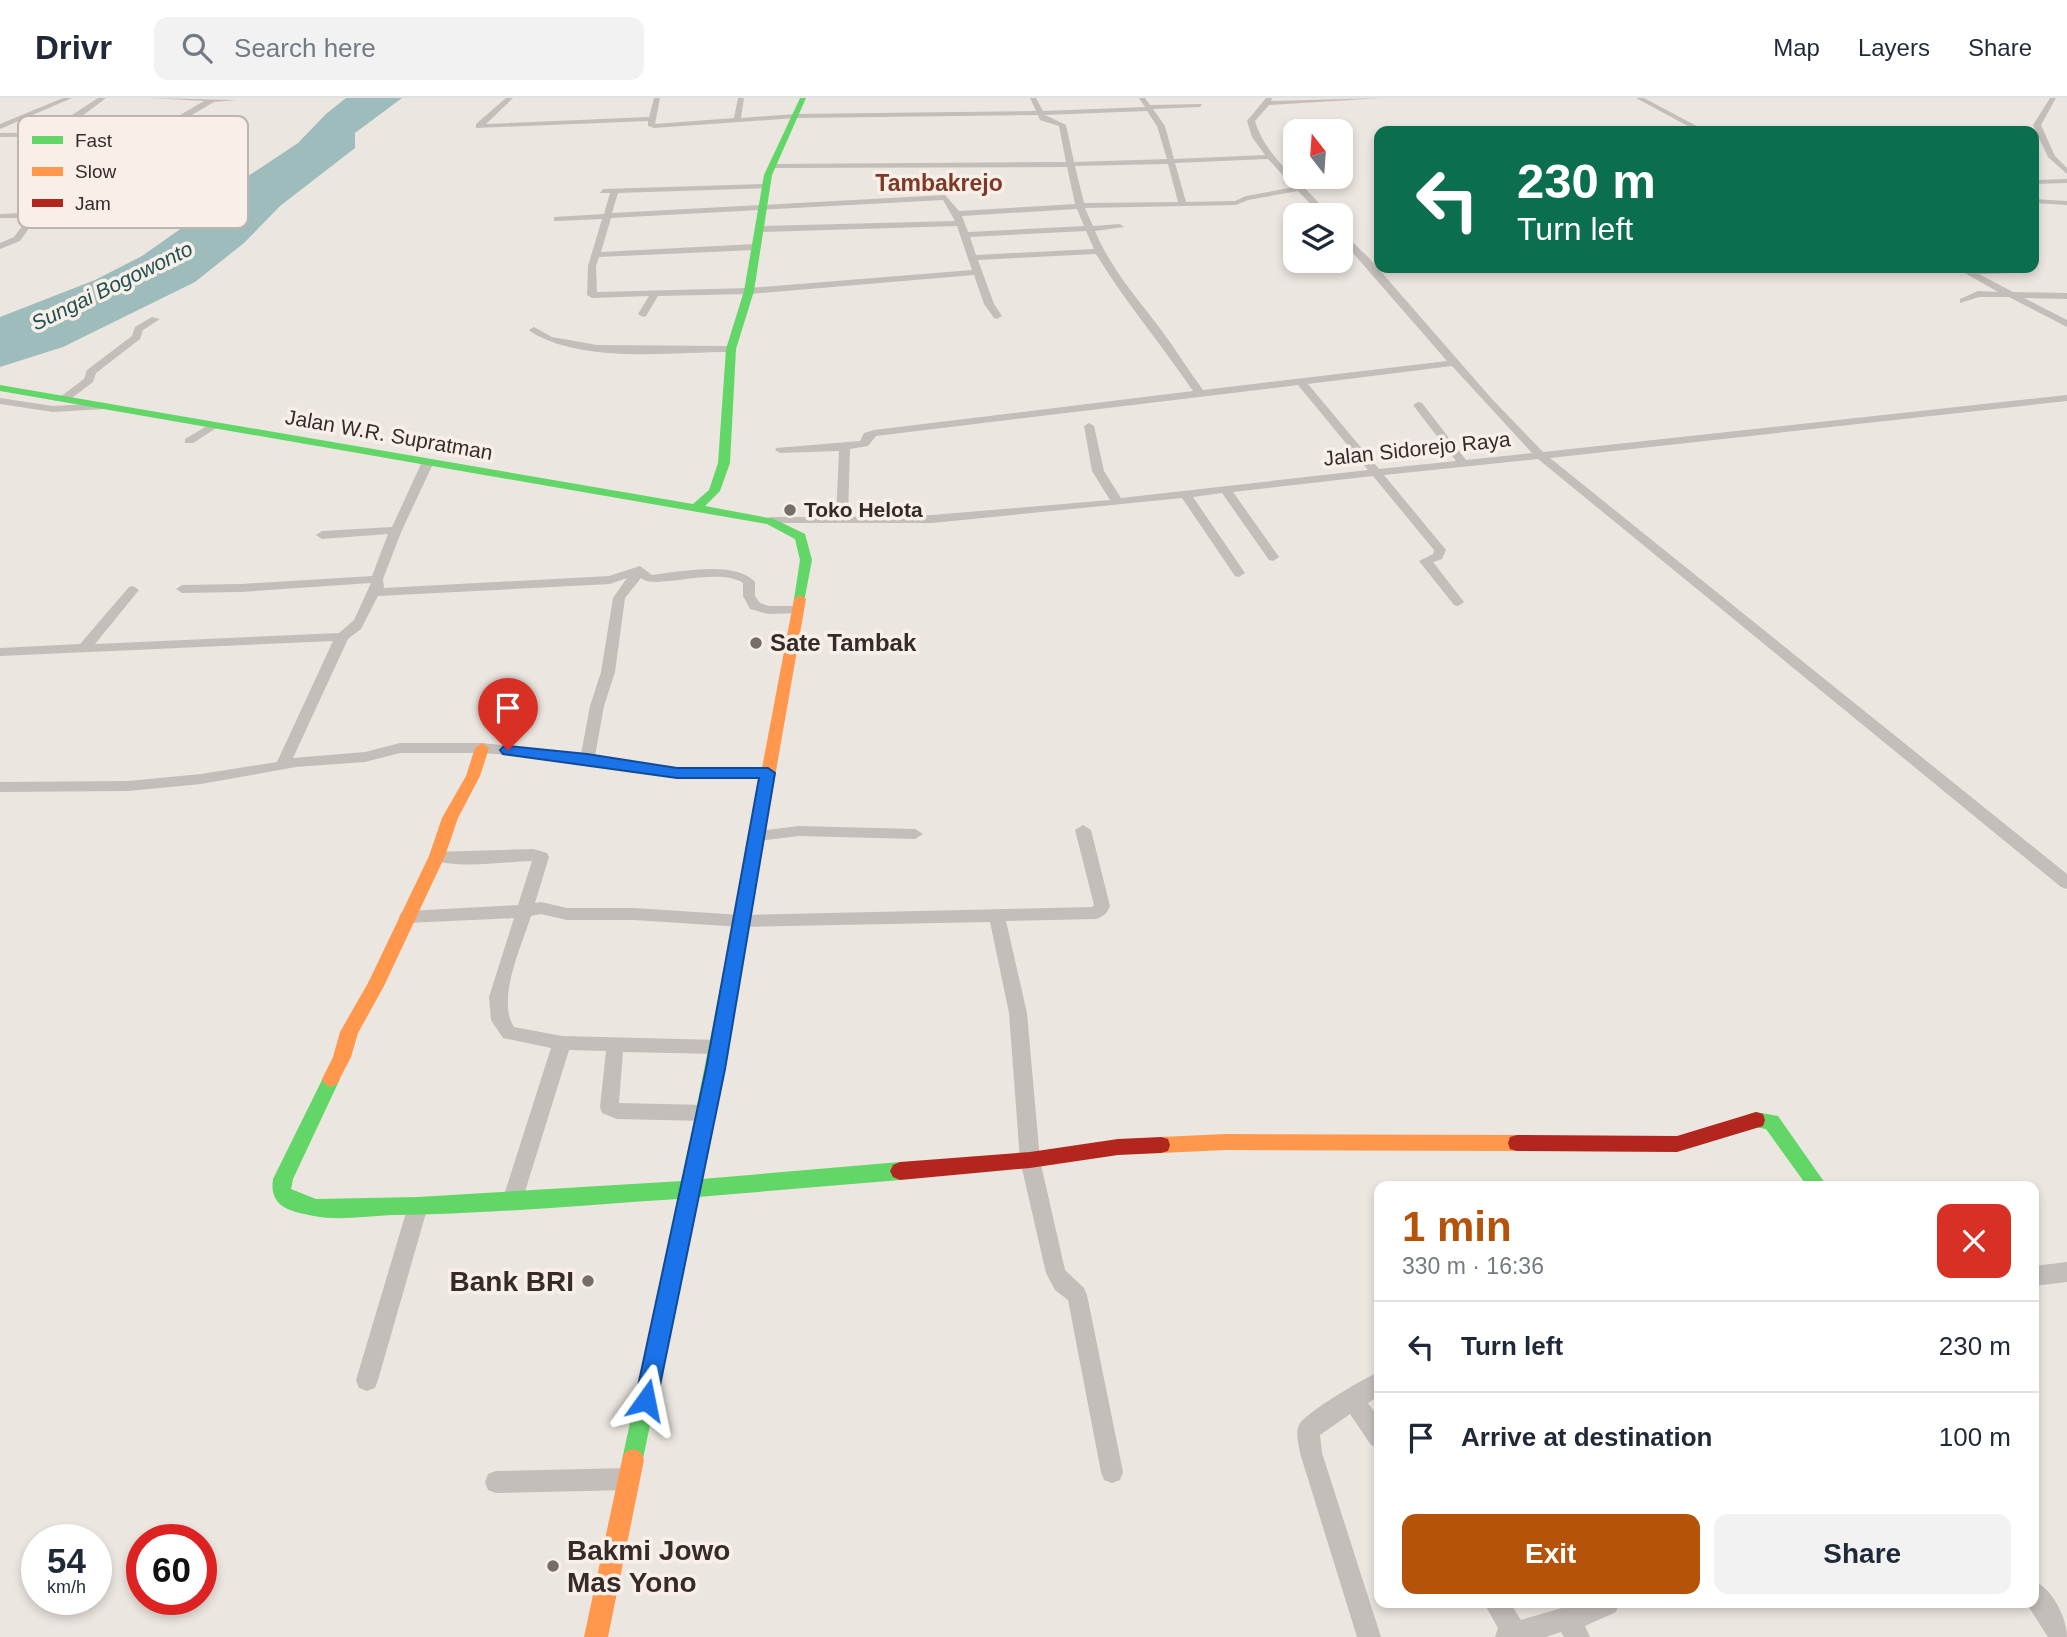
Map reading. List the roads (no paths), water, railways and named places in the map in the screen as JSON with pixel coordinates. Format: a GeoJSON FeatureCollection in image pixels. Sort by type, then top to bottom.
{"type":"FeatureCollection","features":[{"type":"Feature","properties":{"kind":"street"},"geometry":{"type":"LineString","coordinates":[[26,116],[67,98]]}},
{"type":"Feature","properties":{"kind":"street"},"geometry":{"type":"LineString","coordinates":[[76,116],[103,98]]}},
{"type":"Feature","properties":{"kind":"street"},"geometry":{"type":"LineString","coordinates":[[152,98],[234,100]]}},
{"type":"Feature","properties":{"kind":"street"},"geometry":{"type":"LineString","coordinates":[[510,98],[478,126],[652,119]]}},
{"type":"Feature","properties":{"kind":"street"},"geometry":{"type":"LineString","coordinates":[[657,98],[651,124],[654,126],[796,116],[860,119],[1200,105]]}},
{"type":"Feature","properties":{"kind":"street"},"geometry":{"type":"LineString","coordinates":[[737,119],[741,98]]}},
{"type":"Feature","properties":{"kind":"street"},"geometry":{"type":"LineString","coordinates":[[695,509],[714,491],[724,463],[731,349],[750,291],[766,186],[803,98]]}},
{"type":"Feature","properties":{"kind":"street"},"geometry":{"type":"LineString","coordinates":[[1033,98],[1044,119],[1062,125],[1087,228],[1114,278],[1159,334],[1200,394]]}},
{"type":"Feature","properties":{"kind":"street"},"geometry":{"type":"LineString","coordinates":[[1142,98],[1161,126],[1183,204]]}},
{"type":"Feature","properties":{"kind":"street"},"geometry":{"type":"LineString","coordinates":[[1283,170],[1270,157],[1251,126],[1253,117],[1268,101],[1379,98]]}},
{"type":"Feature","properties":{"kind":"street"},"geometry":{"type":"LineString","coordinates":[[1639,98],[1692,126]]}},
{"type":"Feature","properties":{"kind":"street"},"geometry":{"type":"LineString","coordinates":[[2037,126],[2038,120],[2053,98]]}},
{"type":"Feature","properties":{"kind":"street"},"geometry":{"type":"LineString","coordinates":[[184,116],[214,99]]}},
{"type":"Feature","properties":{"kind":"street"},"geometry":{"type":"LineString","coordinates":[[943,101],[945,115]]}},
{"type":"Feature","properties":{"kind":"street"},"geometry":{"type":"LineString","coordinates":[[84,111],[95,110]]}},
{"type":"Feature","properties":{"kind":"street"},"geometry":{"type":"LineString","coordinates":[[0,125],[18,119]]}},
{"type":"Feature","properties":{"kind":"street"},"geometry":{"type":"LineString","coordinates":[[2039,129],[2052,157],[2067,172]]}},
{"type":"Feature","properties":{"kind":"street"},"geometry":{"type":"LineString","coordinates":[[0,135],[18,135]]}},
{"type":"Feature","properties":{"kind":"street"},"geometry":{"type":"LineString","coordinates":[[773,166],[1070,164],[1270,157]]}},
{"type":"Feature","properties":{"kind":"street"},"geometry":{"type":"LineString","coordinates":[[2039,182],[2067,181]]}},
{"type":"Feature","properties":{"kind":"street"},"geometry":{"type":"LineString","coordinates":[[603,191],[766,186]]}},
{"type":"Feature","properties":{"kind":"street"},"geometry":{"type":"LineString","coordinates":[[759,229],[958,218],[1080,206],[1236,203],[1246,198],[1295,189]]}},
{"type":"Feature","properties":{"kind":"street"},"geometry":{"type":"LineString","coordinates":[[1301,189],[1314,203]]}},
{"type":"Feature","properties":{"kind":"street"},"geometry":{"type":"LineString","coordinates":[[615,191],[592,266],[592,295],[750,291],[977,272]]}},
{"type":"Feature","properties":{"kind":"street"},"geometry":{"type":"LineString","coordinates":[[557,219],[942,196],[948,198],[958,218],[989,304],[997,316]]}},
{"type":"Feature","properties":{"kind":"street"},"geometry":{"type":"LineString","coordinates":[[2039,201],[2067,203]]}},
{"type":"Feature","properties":{"kind":"street"},"geometry":{"type":"LineString","coordinates":[[963,235],[1087,228],[1118,222],[1111,206]]}},
{"type":"Feature","properties":{"kind":"street"},"geometry":{"type":"LineString","coordinates":[[0,216],[18,215]]}},
{"type":"Feature","properties":{"kind":"street"},"geometry":{"type":"LineString","coordinates":[[0,246],[21,235],[26,228]]}},
{"type":"Feature","properties":{"kind":"street"},"geometry":{"type":"LineString","coordinates":[[1353,246],[1374,268]]}},
{"type":"Feature","properties":{"kind":"street"},"geometry":{"type":"LineString","coordinates":[[595,255],[755,247]]}},
{"type":"Feature","properties":{"kind":"street"},"geometry":{"type":"LineString","coordinates":[[972,258],[1099,251]]}},
{"type":"Feature","properties":{"kind":"street"},"geometry":{"type":"LineString","coordinates":[[1378,273],[1496,412],[1540,456],[2067,883]]}},
{"type":"Feature","properties":{"kind":"street"},"geometry":{"type":"LineString","coordinates":[[1970,273],[2067,324]]}},
{"type":"Feature","properties":{"kind":"street"},"geometry":{"type":"LineString","coordinates":[[643,314],[655,293]]}},
{"type":"Feature","properties":{"kind":"street"},"geometry":{"type":"LineString","coordinates":[[1963,301],[1978,294],[2067,296]]}},
{"type":"Feature","properties":{"kind":"street"},"geometry":{"type":"LineString","coordinates":[[64,399],[89,380],[91,372],[138,337],[138,329],[155,319]]}},
{"type":"Feature","properties":{"kind":"street"},"geometry":{"type":"LineString","coordinates":[[534,330],[544,338],[575,347],[731,349]]}},
{"type":"Feature","properties":{"kind":"street"},"geometry":{"type":"LineString","coordinates":[[780,450],[845,447],[864,444],[868,435],[874,433],[1454,363]]}},
{"type":"Feature","properties":{"kind":"street"},"geometry":{"type":"LineString","coordinates":[[1301,383],[1377,472],[1379,480],[1440,550],[1438,556],[1425,561],[1458,602]]}},
{"type":"Feature","properties":{"kind":"street","name":"Jalan W.R. Supratman"},"geometry":{"type":"LineString","coordinates":[[0,388],[427,464],[770,521],[794,531],[801,537],[806,560],[798,609]]}},
{"type":"Feature","properties":{"kind":"street","name":"Jalan Sidorejo Raya"},"geometry":{"type":"LineString","coordinates":[[770,521],[944,519],[2067,398]]}},
{"type":"Feature","properties":{"kind":"street"},"geometry":{"type":"LineString","coordinates":[[0,401],[53,409],[104,406]]}},
{"type":"Feature","properties":{"kind":"street"},"geometry":{"type":"LineString","coordinates":[[0,415],[20,404]]}},
{"type":"Feature","properties":{"kind":"street"},"geometry":{"type":"LineString","coordinates":[[1418,405],[1463,463]]}},
{"type":"Feature","properties":{"kind":"street"},"geometry":{"type":"LineString","coordinates":[[189,442],[216,425]]}},
{"type":"Feature","properties":{"kind":"street"},"geometry":{"type":"LineString","coordinates":[[1089,426],[1098,471],[1117,501]]}},
{"type":"Feature","properties":{"kind":"street"},"geometry":{"type":"LineString","coordinates":[[842,521],[845,447]]}},
{"type":"Feature","properties":{"kind":"street"},"geometry":{"type":"LineString","coordinates":[[0,652],[342,637],[353,631],[362,619],[396,530],[427,464]]}},
{"type":"Feature","properties":{"kind":"street"},"geometry":{"type":"LineString","coordinates":[[1225,489],[1273,557]]}},
{"type":"Feature","properties":{"kind":"street"},"geometry":{"type":"LineString","coordinates":[[1185,494],[1239,573]]}},
{"type":"Feature","properties":{"kind":"street"},"geometry":{"type":"LineString","coordinates":[[322,535],[396,530]]}},
{"type":"Feature","properties":{"kind":"street"},"geometry":{"type":"LineString","coordinates":[[596,1637],[719,1047],[798,609],[768,610],[755,606],[749,596],[749,582],[741,575],[649,579],[640,570]]}},
{"type":"Feature","properties":{"kind":"street"},"geometry":{"type":"LineString","coordinates":[[182,589],[610,580],[640,570]]}},
{"type":"Feature","properties":{"kind":"street"},"geometry":{"type":"LineString","coordinates":[[587,759],[597,706],[608,672],[619,598],[640,570]]}},
{"type":"Feature","properties":{"kind":"street"},"geometry":{"type":"LineString","coordinates":[[84,648],[133,590]]}},
{"type":"Feature","properties":{"kind":"street"},"geometry":{"type":"LineString","coordinates":[[282,766],[342,637]]}},
{"type":"Feature","properties":{"kind":"street"},"geometry":{"type":"LineString","coordinates":[[0,787],[128,786],[296,762],[365,757],[400,748],[482,748],[587,759],[677,773],[768,773]]}},
{"type":"Feature","properties":{"kind":"street"},"geometry":{"type":"LineString","coordinates":[[482,748],[473,776],[450,818],[437,856],[375,986],[349,1032],[342,1057],[284,1179],[281,1193],[292,1201],[316,1208],[418,1206],[691,1189],[1030,1160],[1118,1147],[1226,1142],[1676,1144],[1752,1119],[1771,1122],[1814,1181]]}},
{"type":"Feature","properties":{"kind":"street"},"geometry":{"type":"LineString","coordinates":[[407,917],[541,908],[567,914],[742,921],[1096,913],[1102,906],[1083,830]]}},
{"type":"Feature","properties":{"kind":"street"},"geometry":{"type":"LineString","coordinates":[[757,836],[799,831],[915,834]]}},
{"type":"Feature","properties":{"kind":"street"},"geometry":{"type":"LineString","coordinates":[[437,856],[541,857],[498,997],[500,1020],[509,1033],[562,1043],[719,1047]]}},
{"type":"Feature","properties":{"kind":"street"},"geometry":{"type":"LineString","coordinates":[[997,916],[1018,1013],[1030,1160],[1056,1273],[1062,1283],[1077,1296],[1112,1472]]}},
{"type":"Feature","properties":{"kind":"street"},"geometry":{"type":"LineString","coordinates":[[513,1198],[562,1043]]}},
{"type":"Feature","properties":{"kind":"street"},"geometry":{"type":"LineString","coordinates":[[615,1046],[609,1107],[617,1111],[706,1113]]}},
{"type":"Feature","properties":{"kind":"street"},"geometry":{"type":"LineString","coordinates":[[368,1380],[418,1206]]}},
{"type":"Feature","properties":{"kind":"street"},"geometry":{"type":"LineString","coordinates":[[2039,1275],[2067,1272]]}},
{"type":"Feature","properties":{"kind":"street"},"geometry":{"type":"LineString","coordinates":[[1370,1637],[1311,1453],[1308,1430],[1323,1416],[1354,1401],[1374,1387]]}},
{"type":"Feature","properties":{"kind":"street"},"geometry":{"type":"LineString","coordinates":[[1354,1401],[1374,1430]]}},
{"type":"Feature","properties":{"kind":"street"},"geometry":{"type":"LineString","coordinates":[[496,1482],[629,1479]]}},
{"type":"Feature","properties":{"kind":"street"},"geometry":{"type":"LineString","coordinates":[[2039,1601],[2062,1637]]}},
{"type":"Feature","properties":{"kind":"street"},"geometry":{"type":"LineString","coordinates":[[1498,1608],[1512,1636],[1573,1628],[1584,1614],[1597,1608]]}},
{"type":"Feature","properties":{"kind":"water","name":"Sungai Bogowonto"},"geometry":{"type":"Polygon","coordinates":[[[346,98],[402,98],[355,133],[355,148],[280,206],[244,243],[195,282],[63,347],[0,367],[0,317],[95,280],[142,256],[182,228],[248,228],[248,176],[298,143],[346,98]]]}},
{"type":"Feature","properties":{"kind":"place","name":"Toko Helota"},"geometry":{"type":"Point","coordinates":[790,510]}},
{"type":"Feature","properties":{"kind":"place","name":"Sate Tambak"},"geometry":{"type":"Point","coordinates":[756,643]}},
{"type":"Feature","properties":{"kind":"place","name":"Bank BRI"},"geometry":{"type":"Point","coordinates":[588,1281]}},
{"type":"Feature","properties":{"kind":"place","name":"Bakmi Jowo Mas Yono"},"geometry":{"type":"Point","coordinates":[553,1566]}},
{"type":"Feature","properties":{"kind":"district","name":"Tambakrejo"},"geometry":{"type":"Point","coordinates":[939,183]}}]}
